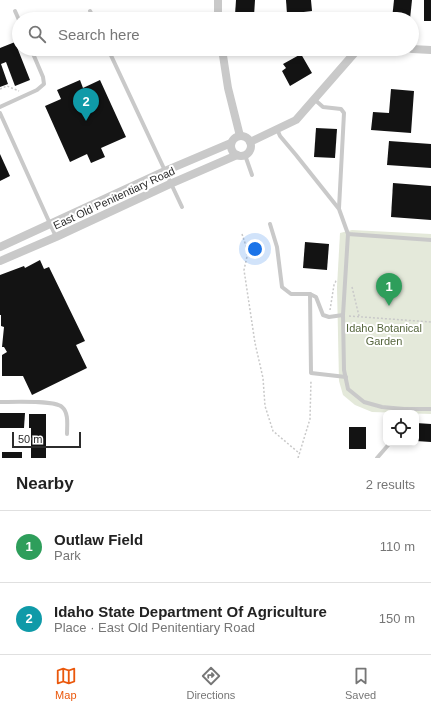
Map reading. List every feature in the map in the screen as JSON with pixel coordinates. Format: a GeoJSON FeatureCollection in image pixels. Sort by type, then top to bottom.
{"type":"FeatureCollection","features":[{"type":"Feature","properties":{"kind":"street"},"geometry":{"type":"LineString","coordinates":[[218,0],[218,12]]}},
{"type":"Feature","properties":{"kind":"street"},"geometry":{"type":"LineString","coordinates":[[419,49],[431,50]]}},
{"type":"Feature","properties":{"kind":"street"},"geometry":{"type":"LineString","coordinates":[[223,56],[228,88],[240,136]]}},
{"type":"Feature","properties":{"kind":"street"},"geometry":{"type":"LineString","coordinates":[[250,142],[296,120],[352,56]]}},
{"type":"Feature","properties":{"kind":"street"},"geometry":{"type":"LineString","coordinates":[[240,136],[246,138],[250,142],[249,151],[241,155],[231,149],[231,143],[234,138],[240,136]]}},
{"type":"Feature","properties":{"kind":"street","name":"East Old Penitentiary Road"},"geometry":{"type":"LineString","coordinates":[[0,247],[49,223],[231,143]]}},
{"type":"Feature","properties":{"kind":"street","name":"East Old Penitentiary Road"},"geometry":{"type":"LineString","coordinates":[[0,261],[56,237],[170,184],[241,155]]}},
{"type":"Feature","properties":{"kind":"lane"},"geometry":{"type":"LineString","coordinates":[[0,107],[37,90],[44,84],[43,77],[34,56]]}},
{"type":"Feature","properties":{"kind":"lane"},"geometry":{"type":"LineString","coordinates":[[111,56],[182,207]]}},
{"type":"Feature","properties":{"kind":"lane"},"geometry":{"type":"LineString","coordinates":[[314,98],[323,107],[341,109],[344,113],[339,209]]}},
{"type":"Feature","properties":{"kind":"lane"},"geometry":{"type":"LineString","coordinates":[[0,114],[56,237]]}},
{"type":"Feature","properties":{"kind":"lane"},"geometry":{"type":"LineString","coordinates":[[277,129],[280,136],[339,209],[348,234],[343,315],[348,389],[364,402],[398,410]]}},
{"type":"Feature","properties":{"kind":"lane"},"geometry":{"type":"LineString","coordinates":[[241,155],[252,175]]}},
{"type":"Feature","properties":{"kind":"lane"},"geometry":{"type":"LineString","coordinates":[[270,224],[278,247],[282,287],[291,294],[310,294],[316,297],[323,315],[329,317],[343,315]]}},
{"type":"Feature","properties":{"kind":"lane"},"geometry":{"type":"LineString","coordinates":[[348,234],[431,240]]}},
{"type":"Feature","properties":{"kind":"lane"},"geometry":{"type":"LineString","coordinates":[[310,294],[311,373],[346,377]]}},
{"type":"Feature","properties":{"kind":"lane"},"geometry":{"type":"LineString","coordinates":[[0,402],[53,403],[63,407],[67,416],[67,434]]}},
{"type":"Feature","properties":{"kind":"lane"},"geometry":{"type":"LineString","coordinates":[[417,410],[431,409]]}},
{"type":"Feature","properties":{"kind":"lane"},"geometry":{"type":"LineString","coordinates":[[377,458],[387,446]]}},
{"type":"Feature","properties":{"kind":"path"},"geometry":{"type":"LineString","coordinates":[[0,89],[7,86],[19,91]]}},
{"type":"Feature","properties":{"kind":"path"},"geometry":{"type":"LineString","coordinates":[[242,234],[248,252],[244,270],[255,343],[263,378],[265,406],[274,431],[299,453]]}},
{"type":"Feature","properties":{"kind":"path"},"geometry":{"type":"LineString","coordinates":[[343,315],[431,322]]}},
{"type":"Feature","properties":{"kind":"path"},"geometry":{"type":"LineString","coordinates":[[298,458],[310,419],[311,373]]}},
{"type":"Feature","properties":{"kind":"green space","name":"Idaho Botanical Garden"},"geometry":{"type":"Polygon","coordinates":[[[352,230],[431,234],[431,414],[419,414],[419,410],[383,410],[383,412],[372,412],[355,405],[343,395],[339,381],[337,287],[340,233],[352,230]]]}},
{"type":"Feature","properties":{"kind":"building"},"geometry":{"type":"Polygon","coordinates":[[[236,0],[255,0],[254,12],[235,12],[236,0]]]}},
{"type":"Feature","properties":{"kind":"building"},"geometry":{"type":"Polygon","coordinates":[[[286,0],[311,0],[312,11],[287,12],[286,0]]]}},
{"type":"Feature","properties":{"kind":"building"},"geometry":{"type":"Polygon","coordinates":[[[394,0],[412,0],[411,12],[393,12],[394,0]]]}},
{"type":"Feature","properties":{"kind":"building"},"geometry":{"type":"Polygon","coordinates":[[[424,0],[431,0],[431,21],[424,21],[424,0]]]}},
{"type":"Feature","properties":{"kind":"building"},"geometry":{"type":"Polygon","coordinates":[[[12,43],[12,56],[21,56],[30,80],[15,86],[6,62],[1,64],[8,84],[0,87],[0,48],[12,43]]]}},
{"type":"Feature","properties":{"kind":"building"},"geometry":{"type":"Polygon","coordinates":[[[297,56],[302,56],[312,73],[290,86],[282,71],[286,68],[283,64],[297,56]]]}},
{"type":"Feature","properties":{"kind":"building"},"geometry":{"type":"Polygon","coordinates":[[[80,80],[83,88],[100,80],[126,137],[101,148],[105,157],[91,163],[87,154],[70,162],[45,106],[61,99],[57,90],[80,80]]]}},
{"type":"Feature","properties":{"kind":"building"},"geometry":{"type":"Polygon","coordinates":[[[391,89],[414,91],[411,133],[371,130],[373,112],[389,113],[391,89]]]}},
{"type":"Feature","properties":{"kind":"building"},"geometry":{"type":"Polygon","coordinates":[[[316,128],[337,129],[335,158],[314,157],[316,128]]]}},
{"type":"Feature","properties":{"kind":"building"},"geometry":{"type":"Polygon","coordinates":[[[389,141],[431,144],[431,168],[387,165],[389,141]]]}},
{"type":"Feature","properties":{"kind":"building"},"geometry":{"type":"Polygon","coordinates":[[[0,154],[10,176],[0,181],[0,154]]]}},
{"type":"Feature","properties":{"kind":"building"},"geometry":{"type":"Polygon","coordinates":[[[393,183],[431,186],[431,220],[391,217],[393,183]]]}},
{"type":"Feature","properties":{"kind":"building"},"geometry":{"type":"Polygon","coordinates":[[[305,242],[329,244],[327,270],[303,268],[305,242]]]}},
{"type":"Feature","properties":{"kind":"building"},"geometry":{"type":"Polygon","coordinates":[[[40,260],[44,269],[49,267],[85,341],[76,345],[87,368],[32,395],[23,376],[2,376],[2,355],[7,352],[4,347],[2,347],[4,327],[1,326],[0,315],[0,275],[24,266],[25,268],[40,260]]]}},
{"type":"Feature","properties":{"kind":"building"},"geometry":{"type":"Polygon","coordinates":[[[0,413],[25,413],[24,428],[0,428],[0,413]]]}},
{"type":"Feature","properties":{"kind":"building"},"geometry":{"type":"Polygon","coordinates":[[[29,414],[46,414],[46,458],[31,458],[31,428],[29,428],[29,414]]]}},
{"type":"Feature","properties":{"kind":"building"},"geometry":{"type":"Polygon","coordinates":[[[419,423],[431,424],[431,442],[419,441],[419,423]]]}},
{"type":"Feature","properties":{"kind":"building"},"geometry":{"type":"Polygon","coordinates":[[[349,427],[366,427],[366,449],[349,449],[349,427]]]}},
{"type":"Feature","properties":{"kind":"building"},"geometry":{"type":"Polygon","coordinates":[[[2,452],[22,452],[22,458],[2,458],[2,452]]]}},
{"type":"Feature","properties":{"kind":"place","name":"Idaho State Department Of Agriculture"},"geometry":{"type":"Point","coordinates":[86,121]}},
{"type":"Feature","properties":{"kind":"place","name":"Outlaw Field"},"geometry":{"type":"Point","coordinates":[389,306]}}]}
